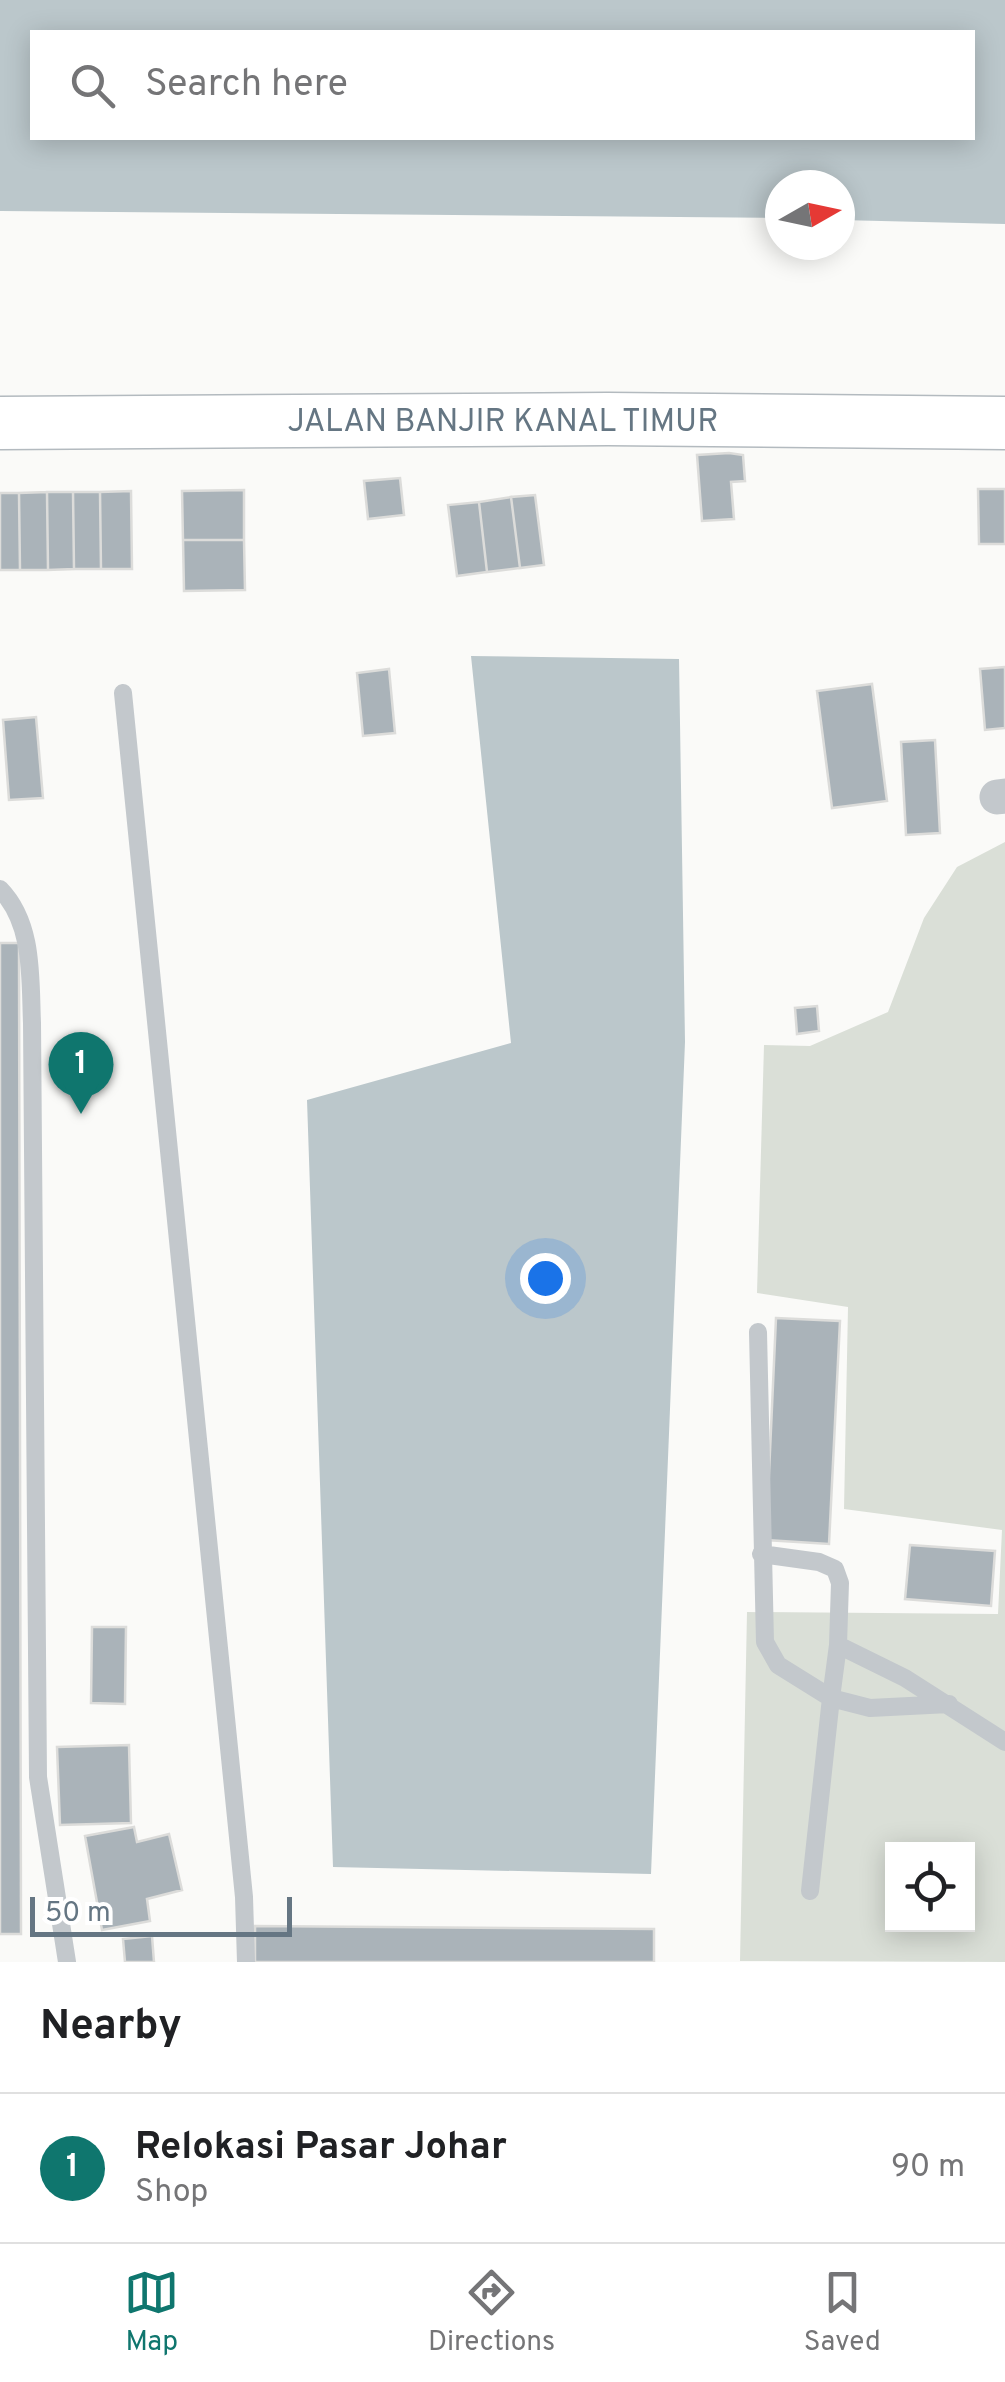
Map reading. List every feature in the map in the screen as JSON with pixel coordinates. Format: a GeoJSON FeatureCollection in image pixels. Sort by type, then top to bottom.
{"type":"FeatureCollection","features":[{"type":"Feature","properties":{"kind":"street","name":"JALAN BANJIR KANAL TIMUR"},"geometry":{"type":"LineString","coordinates":[[0,422],[608,419],[1005,423]]}},
{"type":"Feature","properties":{"kind":"lane"},"geometry":{"type":"LineString","coordinates":[[123,693],[240,1857],[246,1962]]}},
{"type":"Feature","properties":{"kind":"lane"},"geometry":{"type":"LineString","coordinates":[[0,889],[14,908],[29,950],[38,1777],[67,1962]]}},
{"type":"Feature","properties":{"kind":"lane"},"geometry":{"type":"LineString","coordinates":[[758,1332],[764,1642],[778,1665],[832,1698],[870,1708],[949,1704]]}},
{"type":"Feature","properties":{"kind":"lane"},"geometry":{"type":"LineString","coordinates":[[761,1554],[818,1562],[835,1569],[840,1583],[838,1644],[810,1891]]}},
{"type":"Feature","properties":{"kind":"lane"},"geometry":{"type":"LineString","coordinates":[[838,1644],[881,1664],[1005,1742]]}},
{"type":"Feature","properties":{"kind":"shaded area"},"geometry":{"type":"Polygon","coordinates":[[[0,0],[1005,0],[1005,224],[855,220],[855,170],[765,170],[765,218],[0,211],[0,0]]]}},
{"type":"Feature","properties":{"kind":"shaded area"},"geometry":{"type":"Polygon","coordinates":[[[471,656],[679,659],[685,1042],[651,1874],[333,1867],[307,1100],[511,1043],[471,656]]]}},
{"type":"Feature","properties":{"kind":"shaded area"},"geometry":{"type":"Polygon","coordinates":[[[1005,842],[1005,1962],[740,1961],[747,1612],[998,1614],[1002,1530],[844,1509],[848,1307],[757,1293],[764,1045],[810,1046],[888,1012],[924,918],[957,867],[1005,842]]]}},
{"type":"Feature","properties":{"kind":"building"},"geometry":{"type":"Polygon","coordinates":[[[697,455],[743,455],[745,481],[731,482],[734,519],[702,521],[697,455]]]}},
{"type":"Feature","properties":{"kind":"building"},"geometry":{"type":"Polygon","coordinates":[[[400,478],[404,515],[368,519],[364,481],[400,478]]]}},
{"type":"Feature","properties":{"kind":"building"},"geometry":{"type":"Polygon","coordinates":[[[978,489],[1005,489],[1005,544],[979,544],[978,489]]]}},
{"type":"Feature","properties":{"kind":"building"},"geometry":{"type":"Polygon","coordinates":[[[244,490],[244,540],[183,540],[182,491],[244,490]]]}},
{"type":"Feature","properties":{"kind":"building"},"geometry":{"type":"Polygon","coordinates":[[[131,491],[132,569],[101,569],[100,492],[131,491]]]}},
{"type":"Feature","properties":{"kind":"building"},"geometry":{"type":"Polygon","coordinates":[[[47,492],[73,492],[74,569],[48,570],[47,492]]]}},
{"type":"Feature","properties":{"kind":"building"},"geometry":{"type":"Polygon","coordinates":[[[47,492],[48,570],[20,570],[19,493],[47,492]]]}},
{"type":"Feature","properties":{"kind":"building"},"geometry":{"type":"Polygon","coordinates":[[[73,492],[100,492],[101,569],[74,569],[73,492]]]}},
{"type":"Feature","properties":{"kind":"building"},"geometry":{"type":"Polygon","coordinates":[[[0,493],[19,493],[20,570],[0,570],[0,493]]]}},
{"type":"Feature","properties":{"kind":"building"},"geometry":{"type":"Polygon","coordinates":[[[535,495],[544,565],[520,568],[511,497],[535,495]]]}},
{"type":"Feature","properties":{"kind":"building"},"geometry":{"type":"Polygon","coordinates":[[[511,497],[520,568],[487,572],[479,502],[511,497]]]}},
{"type":"Feature","properties":{"kind":"building"},"geometry":{"type":"Polygon","coordinates":[[[479,502],[487,572],[457,576],[448,505],[479,502]]]}},
{"type":"Feature","properties":{"kind":"building"},"geometry":{"type":"Polygon","coordinates":[[[183,540],[244,540],[245,590],[184,591],[183,540]]]}},
{"type":"Feature","properties":{"kind":"building"},"geometry":{"type":"Polygon","coordinates":[[[1005,667],[1005,728],[985,730],[980,669],[1005,667]]]}},
{"type":"Feature","properties":{"kind":"building"},"geometry":{"type":"Polygon","coordinates":[[[389,669],[395,733],[363,736],[357,673],[389,669]]]}},
{"type":"Feature","properties":{"kind":"building"},"geometry":{"type":"Polygon","coordinates":[[[872,684],[887,801],[832,808],[817,691],[872,684]]]}},
{"type":"Feature","properties":{"kind":"building"},"geometry":{"type":"Polygon","coordinates":[[[36,717],[43,798],[9,800],[3,720],[36,717]]]}},
{"type":"Feature","properties":{"kind":"building"},"geometry":{"type":"Polygon","coordinates":[[[935,740],[940,833],[906,835],[901,742],[935,740]]]}},
{"type":"Feature","properties":{"kind":"building"},"geometry":{"type":"Polygon","coordinates":[[[0,943],[19,943],[21,1934],[0,1934],[0,943]]]}},
{"type":"Feature","properties":{"kind":"building"},"geometry":{"type":"Polygon","coordinates":[[[817,1006],[819,1031],[797,1034],[795,1008],[817,1006]]]}},
{"type":"Feature","properties":{"kind":"building"},"geometry":{"type":"Polygon","coordinates":[[[776,1318],[840,1321],[829,1544],[766,1540],[776,1318]]]}},
{"type":"Feature","properties":{"kind":"building"},"geometry":{"type":"Polygon","coordinates":[[[910,1545],[995,1551],[991,1606],[905,1599],[910,1545]]]}},
{"type":"Feature","properties":{"kind":"building"},"geometry":{"type":"Polygon","coordinates":[[[92,1627],[126,1627],[125,1704],[91,1703],[92,1627]]]}},
{"type":"Feature","properties":{"kind":"building"},"geometry":{"type":"Polygon","coordinates":[[[129,1745],[131,1823],[60,1825],[57,1747],[129,1745]]]}},
{"type":"Feature","properties":{"kind":"building"},"geometry":{"type":"Polygon","coordinates":[[[134,1827],[137,1842],[169,1834],[182,1890],[147,1899],[150,1921],[102,1930],[85,1836],[134,1827]]]}},
{"type":"Feature","properties":{"kind":"building"},"geometry":{"type":"Polygon","coordinates":[[[255,1926],[654,1929],[654,1962],[255,1962],[255,1926]]]}},
{"type":"Feature","properties":{"kind":"building"},"geometry":{"type":"Polygon","coordinates":[[[152,1936],[154,1962],[125,1962],[123,1939],[152,1936]]]}},
{"type":"Feature","properties":{"kind":"place","name":"Relokasi Pasar Johar"},"geometry":{"type":"Point","coordinates":[81,1114]}}]}
